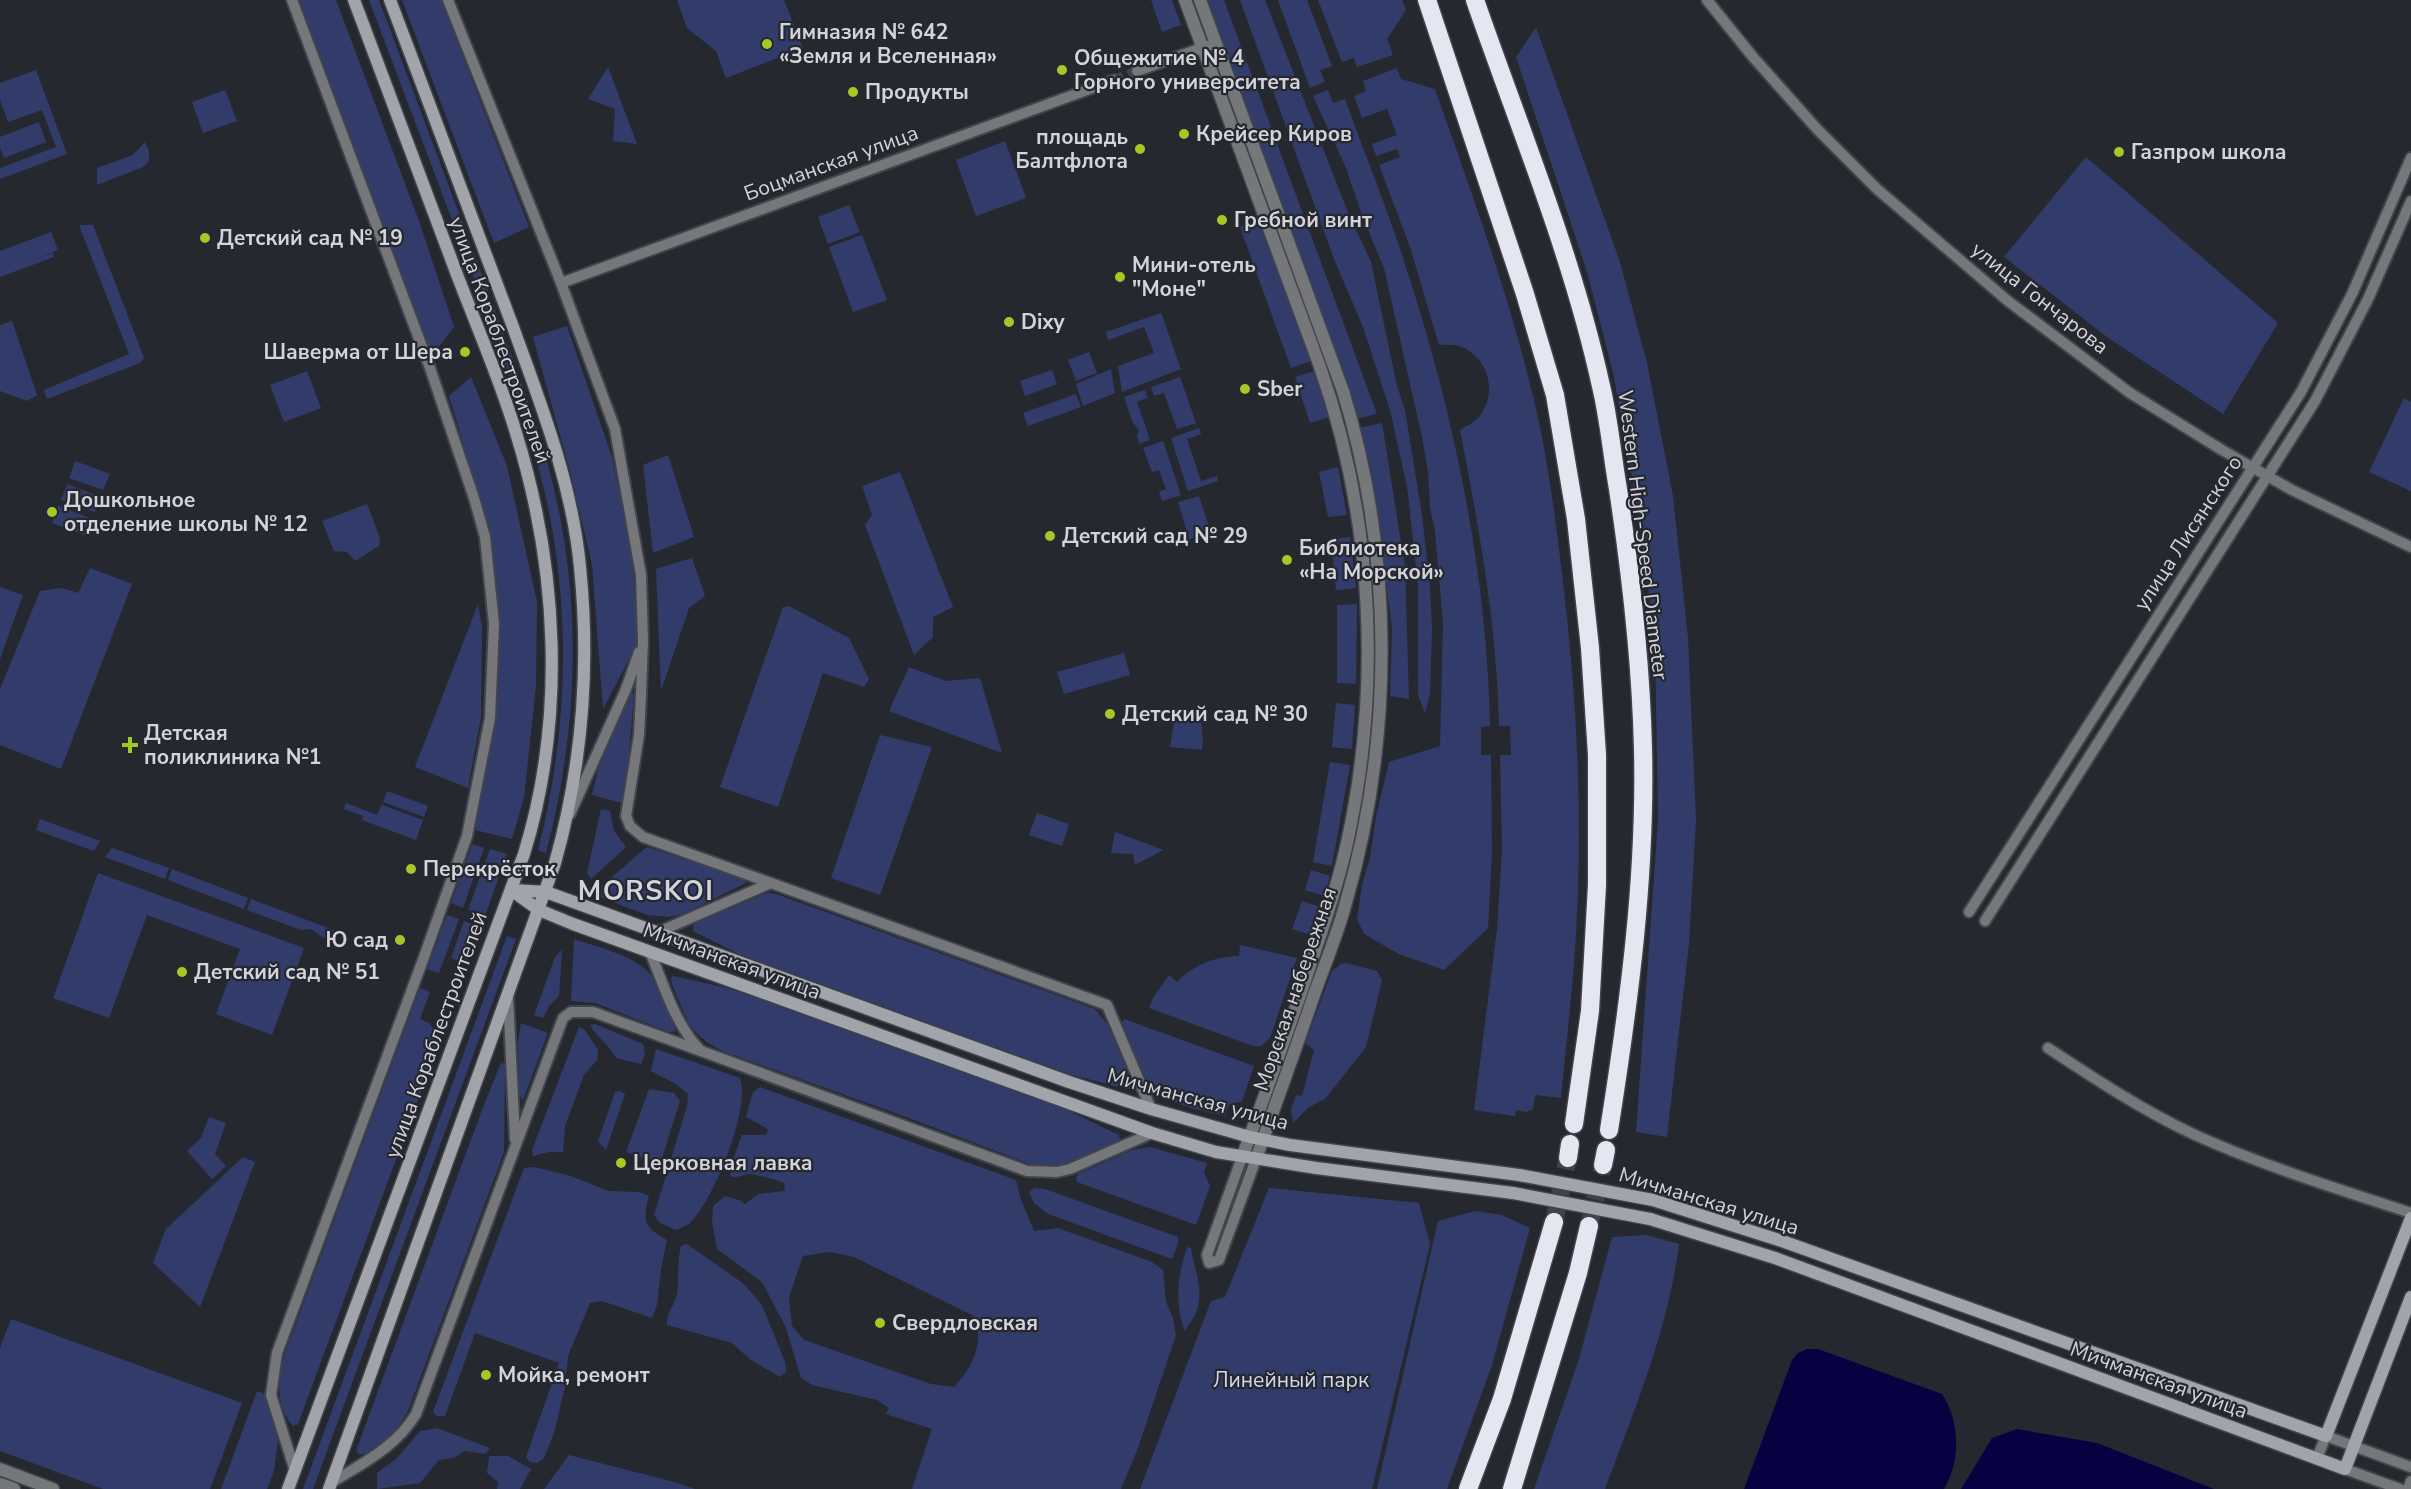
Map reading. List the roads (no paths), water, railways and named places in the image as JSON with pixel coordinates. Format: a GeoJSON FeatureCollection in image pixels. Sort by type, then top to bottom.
{"type":"FeatureCollection","features":[{"type":"Feature","properties":{"kind":"highway"},"geometry":{"type":"LineString","coordinates":[[1427,0],[1525,294],[1555,394],[1576,519],[1590,648],[1597,755],[1597,885],[1590,1011],[1574,1124]]}},
{"type":"Feature","properties":{"kind":"highway","name":"Western High-Speed Diameter"},"geometry":{"type":"LineString","coordinates":[[1474,0],[1574,283],[1602,388],[1638,643],[1643,751],[1640,890],[1627,1016],[1609,1130]]}},
{"type":"Feature","properties":{"kind":"highway"},"geometry":{"type":"LineString","coordinates":[[1468,1489],[1502,1399],[1554,1222]]}},
{"type":"Feature","properties":{"kind":"highway"},"geometry":{"type":"LineString","coordinates":[[1512,1489],[1578,1273],[1589,1226]]}},
{"type":"Feature","properties":{"kind":"main road","name":"улица Кораблестроителей"},"geometry":{"type":"LineString","coordinates":[[288,1489],[524,854],[534,814],[550,698],[552,639],[546,568],[538,521],[516,432],[354,0]]}},
{"type":"Feature","properties":{"kind":"main road","name":"улица Кораблестроителей"},"geometry":{"type":"LineString","coordinates":[[330,1486],[546,892],[567,823],[583,698],[585,634],[580,565],[562,467],[505,305],[390,0]]}},
{"type":"Feature","properties":{"kind":"main road","name":"Мичманская улица"},"geometry":{"type":"LineString","coordinates":[[511,890],[546,892],[1069,1082],[1151,1109],[1250,1137],[1320,1150],[1519,1175],[1653,1200],[1782,1241],[2326,1436]]}},
{"type":"Feature","properties":{"kind":"main road","name":"Мичманская улица"},"geometry":{"type":"LineString","coordinates":[[511,890],[539,910],[1152,1133],[1215,1152],[1242,1157],[1513,1193],[1650,1219],[1761,1253],[2345,1469]]}},
{"type":"Feature","properties":{"kind":"main road"},"geometry":{"type":"LineString","coordinates":[[2326,1436],[2411,1218]]}},
{"type":"Feature","properties":{"kind":"main road"},"geometry":{"type":"LineString","coordinates":[[2345,1469],[2411,1297]]}},
{"type":"Feature","properties":{"kind":"street"},"geometry":{"type":"LineString","coordinates":[[292,0],[428,363],[474,498],[485,537],[494,624],[490,718],[467,836],[277,1353],[272,1395],[295,1471]]}},
{"type":"Feature","properties":{"kind":"street"},"geometry":{"type":"LineString","coordinates":[[448,0],[561,283],[615,429],[640,565],[643,641],[639,735],[627,816],[630,826],[635,832],[1107,1005],[1151,1109]]}},
{"type":"Feature","properties":{"kind":"street","name":"Морская набережная"},"geometry":{"type":"LineString","coordinates":[[1185,0],[1323,374],[1339,425],[1356,505],[1366,595],[1368,653],[1358,781],[1347,843],[1331,905],[1207,1255],[1209,1263],[1219,1260],[1345,909],[1361,845],[1371,786],[1382,679],[1381,609],[1373,524],[1352,421],[1333,360],[1200,0]]}},
{"type":"Feature","properties":{"kind":"street","name":"улица Гончарова"},"geometry":{"type":"LineString","coordinates":[[1707,0],[1817,129],[1877,189],[2016,308],[2130,393],[2253,468],[2292,490],[2411,547]]}},
{"type":"Feature","properties":{"kind":"street"},"geometry":{"type":"LineString","coordinates":[[1137,71],[1216,43]]}},
{"type":"Feature","properties":{"kind":"street","name":"Боцманская улица"},"geometry":{"type":"LineString","coordinates":[[561,283],[1114,80]]}},
{"type":"Feature","properties":{"kind":"street","name":"улица Лисянского"},"geometry":{"type":"LineString","coordinates":[[1969,912],[2301,392],[2347,303],[2411,158]]}},
{"type":"Feature","properties":{"kind":"street","name":"улица Лисянского"},"geometry":{"type":"LineString","coordinates":[[1985,921],[2315,401],[2368,300],[2411,201]]}},
{"type":"Feature","properties":{"kind":"street"},"geometry":{"type":"LineString","coordinates":[[567,823],[626,689],[643,641]]}},
{"type":"Feature","properties":{"kind":"street"},"geometry":{"type":"LineString","coordinates":[[656,933],[771,883]]}},
{"type":"Feature","properties":{"kind":"street"},"geometry":{"type":"LineString","coordinates":[[650,952],[688,1038],[701,1051]]}},
{"type":"Feature","properties":{"kind":"street"},"geometry":{"type":"LineString","coordinates":[[508,993],[515,1142]]}},
{"type":"Feature","properties":{"kind":"street"},"geometry":{"type":"LineString","coordinates":[[330,1486],[388,1447],[408,1428],[416,1414],[558,1028],[563,1018],[571,1012],[582,1010],[605,1015],[1027,1171],[1045,1172],[1070,1169],[1152,1133]]}},
{"type":"Feature","properties":{"kind":"street"},"geometry":{"type":"LineString","coordinates":[[2048,1048],[2131,1101],[2200,1137],[2281,1169],[2411,1213]]}},
{"type":"Feature","properties":{"kind":"street"},"geometry":{"type":"LineString","coordinates":[[2317,1458],[2326,1436]]}},
{"type":"Feature","properties":{"kind":"street","name":"Мичманская улица"},"geometry":{"type":"LineString","coordinates":[[2326,1436],[2411,1467]]}},
{"type":"Feature","properties":{"kind":"street"},"geometry":{"type":"LineString","coordinates":[[0,1469],[53,1489]]}},
{"type":"Feature","properties":{"kind":"street","name":"Мичманская улица"},"geometry":{"type":"LineString","coordinates":[[2345,1469],[2400,1489]]}},
{"type":"Feature","properties":{"kind":"street"},"geometry":{"type":"LineString","coordinates":[[2408,1489],[2411,1481]]}},
{"type":"Feature","properties":{"kind":"street"},"geometry":{"type":"LineString","coordinates":[[0,1484],[14,1489]]}},
{"type":"Feature","properties":{"kind":"tunnel"},"geometry":{"type":"LineString","coordinates":[[1114,80],[1137,71]]}},
{"type":"Feature","properties":{"kind":"tunnel"},"geometry":{"type":"LineString","coordinates":[[1554,1222],[1568,1158]]}},
{"type":"Feature","properties":{"kind":"tunnel"},"geometry":{"type":"LineString","coordinates":[[1589,1226],[1603,1165]]}},
{"type":"Feature","properties":{"kind":"place","name":"Гимназия № 642 «Земля и Вселенная»"},"geometry":{"type":"Point","coordinates":[767,44]}},
{"type":"Feature","properties":{"kind":"place","name":"Общежитие № 4 Горного университета"},"geometry":{"type":"Point","coordinates":[1062,70]}},
{"type":"Feature","properties":{"kind":"place","name":"Продукты"},"geometry":{"type":"Point","coordinates":[853,92]}},
{"type":"Feature","properties":{"kind":"place","name":"Крейсер Киров"},"geometry":{"type":"Point","coordinates":[1184,134]}},
{"type":"Feature","properties":{"kind":"place","name":"площадь Балтфлота"},"geometry":{"type":"Point","coordinates":[1140,149]}},
{"type":"Feature","properties":{"kind":"place","name":"Газпром школа"},"geometry":{"type":"Point","coordinates":[2119,152]}},
{"type":"Feature","properties":{"kind":"place","name":"Гребной винт"},"geometry":{"type":"Point","coordinates":[1222,220]}},
{"type":"Feature","properties":{"kind":"place","name":"Детский сад № 19"},"geometry":{"type":"Point","coordinates":[205,238]}},
{"type":"Feature","properties":{"kind":"place","name":"Мини-отель \"Моне\""},"geometry":{"type":"Point","coordinates":[1120,277]}},
{"type":"Feature","properties":{"kind":"place","name":"Dixy"},"geometry":{"type":"Point","coordinates":[1009,322]}},
{"type":"Feature","properties":{"kind":"place","name":"Шаверма от Шера"},"geometry":{"type":"Point","coordinates":[465,352]}},
{"type":"Feature","properties":{"kind":"place","name":"Sber"},"geometry":{"type":"Point","coordinates":[1245,389]}},
{"type":"Feature","properties":{"kind":"place","name":"Дошкольное отделение школы № 12"},"geometry":{"type":"Point","coordinates":[52,512]}},
{"type":"Feature","properties":{"kind":"place","name":"Детский сад № 29"},"geometry":{"type":"Point","coordinates":[1050,536]}},
{"type":"Feature","properties":{"kind":"place","name":"Библиотека «На Морской»"},"geometry":{"type":"Point","coordinates":[1287,560]}},
{"type":"Feature","properties":{"kind":"place","name":"Детский сад № 30"},"geometry":{"type":"Point","coordinates":[1110,714]}},
{"type":"Feature","properties":{"kind":"place","name":"Детская поликлиника №1"},"geometry":{"type":"Point","coordinates":[130,745]}},
{"type":"Feature","properties":{"kind":"place","name":"Перекрёсток"},"geometry":{"type":"Point","coordinates":[411,869]}},
{"type":"Feature","properties":{"kind":"place","name":"Ю сад"},"geometry":{"type":"Point","coordinates":[400,940]}},
{"type":"Feature","properties":{"kind":"place","name":"Детский сад № 51"},"geometry":{"type":"Point","coordinates":[182,972]}},
{"type":"Feature","properties":{"kind":"place","name":"Церковная лавка"},"geometry":{"type":"Point","coordinates":[621,1163]}},
{"type":"Feature","properties":{"kind":"place","name":"Свердловская"},"geometry":{"type":"Point","coordinates":[880,1323]}},
{"type":"Feature","properties":{"kind":"place","name":"Мойка, ремонт"},"geometry":{"type":"Point","coordinates":[486,1375]}},
{"type":"Feature","properties":{"kind":"district","name":"MORSKOI"},"geometry":{"type":"Point","coordinates":[646,891]}},
{"type":"Feature","properties":{"kind":"park label","name":"Линейный парк"},"geometry":{"type":"Point","coordinates":[1291,1380]}}]}
